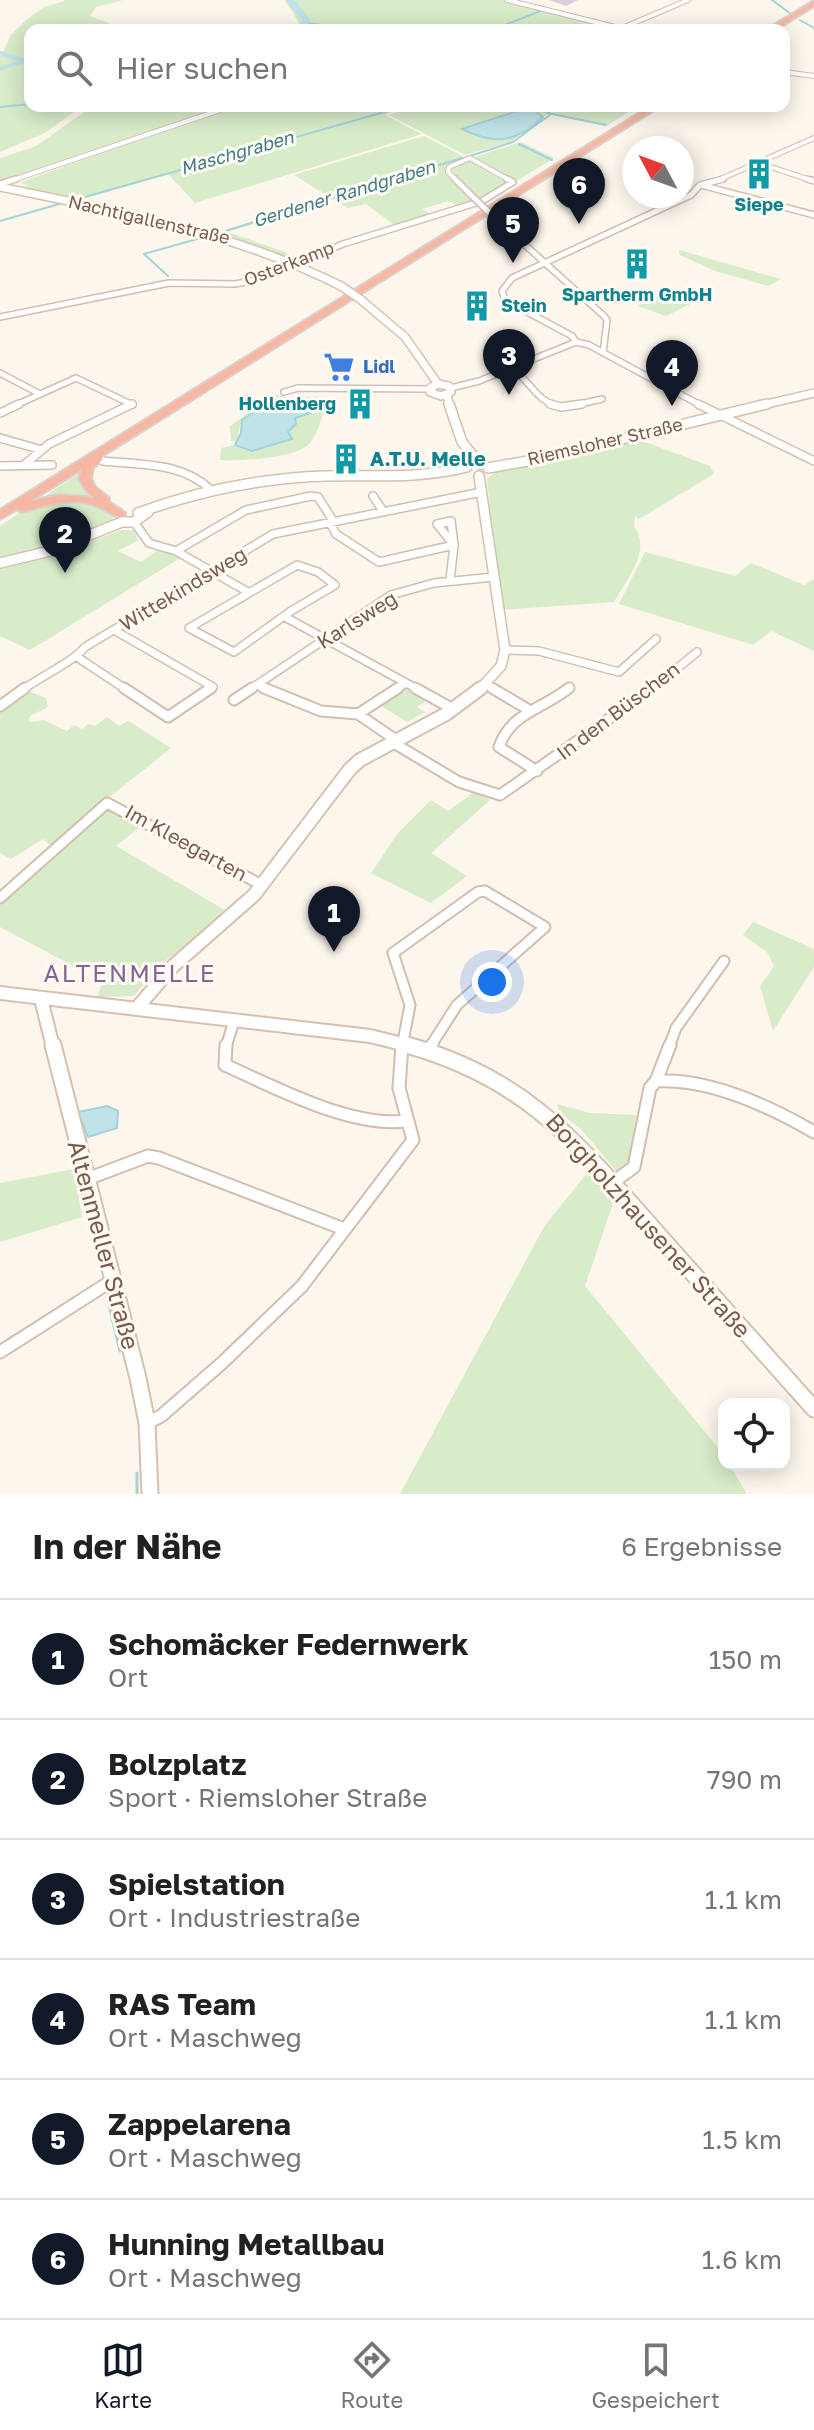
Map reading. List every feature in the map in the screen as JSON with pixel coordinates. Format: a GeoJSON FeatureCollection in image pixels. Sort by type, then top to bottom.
{"type":"FeatureCollection","features":[{"type":"Feature","properties":{"kind":"highway"},"geometry":{"type":"LineString","coordinates":[[781,24],[814,5]]}},
{"type":"Feature","properties":{"kind":"highway"},"geometry":{"type":"LineString","coordinates":[[786,24],[814,5]]}},
{"type":"Feature","properties":{"kind":"highway"},"geometry":{"type":"LineString","coordinates":[[1,511],[638,112]]}},
{"type":"Feature","properties":{"kind":"highway"},"geometry":{"type":"LineString","coordinates":[[1,511],[646,112]]}},
{"type":"Feature","properties":{"kind":"highway"},"geometry":{"type":"LineString","coordinates":[[130,516],[98,496],[85,479],[95,460],[134,431]]}},
{"type":"Feature","properties":{"kind":"highway"},"geometry":{"type":"LineString","coordinates":[[1,511],[46,500],[76,497],[130,516]]}},
{"type":"Feature","properties":{"kind":"main road","name":"Nachtigallenstraße"},"geometry":{"type":"LineString","coordinates":[[0,186],[202,231],[296,263],[341,286],[404,336],[425,361],[438,384]]}},
{"type":"Feature","properties":{"kind":"main road"},"geometry":{"type":"LineString","coordinates":[[136,1009],[172,967],[262,885],[343,777],[360,760],[453,709],[488,686],[500,672],[505,650],[482,492],[474,460],[445,393],[438,384],[429,389]]}},
{"type":"Feature","properties":{"kind":"main road"},"geometry":{"type":"LineString","coordinates":[[429,389],[445,393]]}},
{"type":"Feature","properties":{"kind":"main road","name":"Riemsloher Straße"},"geometry":{"type":"LineString","coordinates":[[0,563],[50,551],[130,516],[211,490],[250,482],[475,469],[539,459],[814,393]]}},
{"type":"Feature","properties":{"kind":"main road","name":"Borgholzhausener Straße"},"geometry":{"type":"LineString","coordinates":[[0,993],[402,1042],[429,1049],[492,1076],[527,1098],[565,1130],[814,1409]]}},
{"type":"Feature","properties":{"kind":"main road","name":"Altenmeller Straße"},"geometry":{"type":"LineString","coordinates":[[41,999],[147,1423],[150,1494]]}},
{"type":"Feature","properties":{"kind":"street"},"geometry":{"type":"LineString","coordinates":[[507,0],[599,24]]}},
{"type":"Feature","properties":{"kind":"street"},"geometry":{"type":"LineString","coordinates":[[635,24],[688,0]]}},
{"type":"Feature","properties":{"kind":"street"},"geometry":{"type":"LineString","coordinates":[[790,73],[814,76]]}},
{"type":"Feature","properties":{"kind":"street"},"geometry":{"type":"LineString","coordinates":[[0,186],[215,112]]}},
{"type":"Feature","properties":{"kind":"street"},"geometry":{"type":"LineString","coordinates":[[814,138],[732,176],[700,185],[691,195],[512,278],[502,295],[572,336],[576,342],[814,461]]}},
{"type":"Feature","properties":{"kind":"street","name":"Osterkamp"},"geometry":{"type":"LineString","coordinates":[[0,317],[169,283],[235,284],[257,280],[343,244],[383,234],[482,201],[513,182],[470,158],[449,167],[452,178],[472,196],[495,218],[544,263],[607,320],[603,353]]}},
{"type":"Feature","properties":{"kind":"street"},"geometry":{"type":"LineString","coordinates":[[759,163],[814,181]]}},
{"type":"Feature","properties":{"kind":"street"},"geometry":{"type":"LineString","coordinates":[[700,185],[814,215]]}},
{"type":"Feature","properties":{"kind":"street"},"geometry":{"type":"LineString","coordinates":[[445,393],[576,342]]}},
{"type":"Feature","properties":{"kind":"street"},"geometry":{"type":"LineString","coordinates":[[512,369],[529,380],[539,396],[553,406],[570,407],[602,399]]}},
{"type":"Feature","properties":{"kind":"street"},"geometry":{"type":"LineString","coordinates":[[0,373],[40,394]]}},
{"type":"Feature","properties":{"kind":"street"},"geometry":{"type":"LineString","coordinates":[[0,413],[76,378],[133,405],[78,429],[25,464]]}},
{"type":"Feature","properties":{"kind":"street"},"geometry":{"type":"LineString","coordinates":[[284,392],[298,388],[429,389]]}},
{"type":"Feature","properties":{"kind":"street"},"geometry":{"type":"LineString","coordinates":[[0,438],[42,450]]}},
{"type":"Feature","properties":{"kind":"street"},"geometry":{"type":"LineString","coordinates":[[103,461],[187,473],[202,479],[211,490]]}},
{"type":"Feature","properties":{"kind":"street"},"geometry":{"type":"LineString","coordinates":[[0,466],[52,465]]}},
{"type":"Feature","properties":{"kind":"street","name":"Wittekindsweg"},"geometry":{"type":"LineString","coordinates":[[0,706],[50,670],[77,657],[85,647],[273,534],[482,492]]}},
{"type":"Feature","properties":{"kind":"street"},"geometry":{"type":"LineString","coordinates":[[176,551],[246,510],[311,496],[318,497],[332,519],[330,523],[336,534],[379,562],[454,545],[450,580]]}},
{"type":"Feature","properties":{"kind":"street"},"geometry":{"type":"LineString","coordinates":[[373,496],[383,511]]}},
{"type":"Feature","properties":{"kind":"street"},"geometry":{"type":"LineString","coordinates":[[130,516],[141,527],[146,541],[176,551],[248,592]]}},
{"type":"Feature","properties":{"kind":"street"},"geometry":{"type":"LineString","coordinates":[[299,563],[308,565],[335,582],[333,587],[285,617],[234,652],[189,628],[299,563]]}},
{"type":"Feature","properties":{"kind":"street","name":"Karlsweg"},"geometry":{"type":"LineString","coordinates":[[234,700],[391,595],[450,580],[494,577]]}},
{"type":"Feature","properties":{"kind":"street"},"geometry":{"type":"LineString","coordinates":[[285,617],[453,709]]}},
{"type":"Feature","properties":{"kind":"street"},"geometry":{"type":"LineString","coordinates":[[77,657],[122,683],[139,700],[168,717],[213,687],[114,630]]}},
{"type":"Feature","properties":{"kind":"street"},"geometry":{"type":"LineString","coordinates":[[505,650],[539,651],[619,672],[656,639]]}},
{"type":"Feature","properties":{"kind":"street","name":"In den Büschen"},"geometry":{"type":"LineString","coordinates":[[570,687],[529,710],[508,728],[499,747],[537,771],[640,699],[697,652]]}},
{"type":"Feature","properties":{"kind":"street"},"geometry":{"type":"LineString","coordinates":[[358,714],[406,683]]}},
{"type":"Feature","properties":{"kind":"street"},"geometry":{"type":"LineString","coordinates":[[256,685],[321,711],[358,714],[394,741],[490,794],[500,795],[537,771]]}},
{"type":"Feature","properties":{"kind":"street"},"geometry":{"type":"LineString","coordinates":[[488,686],[529,710]]}},
{"type":"Feature","properties":{"kind":"street","name":"Im Kleegarten"},"geometry":{"type":"LineString","coordinates":[[0,898],[107,803],[262,885]]}},
{"type":"Feature","properties":{"kind":"street"},"geometry":{"type":"LineString","coordinates":[[147,1423],[182,1398],[302,1286],[413,1140],[405,1121],[399,1088],[402,1042],[410,1005],[393,953],[478,892],[498,896],[545,927],[457,1005],[429,1049]]}},
{"type":"Feature","properties":{"kind":"street"},"geometry":{"type":"LineString","coordinates":[[612,1183],[634,1167],[647,1094],[656,1081],[676,1028],[724,961]]}},
{"type":"Feature","properties":{"kind":"street"},"geometry":{"type":"LineString","coordinates":[[234,1021],[226,1046],[225,1065],[290,1091],[303,1100],[388,1123],[405,1121]]}},
{"type":"Feature","properties":{"kind":"street"},"geometry":{"type":"LineString","coordinates":[[656,1081],[679,1081],[771,1109],[814,1132]]}},
{"type":"Feature","properties":{"kind":"street"},"geometry":{"type":"LineString","coordinates":[[85,1179],[148,1156],[159,1158],[344,1229]]}},
{"type":"Feature","properties":{"kind":"street"},"geometry":{"type":"LineString","coordinates":[[0,1352],[113,1280]]}},
{"type":"Feature","properties":{"kind":"green space"},"geometry":{"type":"Polygon","coordinates":[[[123,0],[96,7],[90,16],[111,24],[24,24],[24,112],[74,112],[45,133],[0,152],[0,53],[11,56],[3,52],[11,35],[25,21],[44,7],[65,1],[123,0]]]}},
{"type":"Feature","properties":{"kind":"green space"},"geometry":{"type":"Polygon","coordinates":[[[285,0],[505,0],[599,24],[298,24],[285,0]]]}},
{"type":"Feature","properties":{"kind":"green space"},"geometry":{"type":"Polygon","coordinates":[[[84,112],[212,112],[83,158],[0,182],[0,158],[36,146],[84,112]]]}},
{"type":"Feature","properties":{"kind":"green space"},"geometry":{"type":"Polygon","coordinates":[[[216,112],[391,112],[385,115],[422,134],[195,203],[168,174],[80,199],[29,188],[21,182],[216,112]]]}},
{"type":"Feature","properties":{"kind":"green space"},"geometry":{"type":"Polygon","coordinates":[[[397,112],[629,112],[606,126],[548,114],[543,117],[540,114],[493,139],[519,135],[511,142],[465,155],[389,115],[397,112]]]}},
{"type":"Feature","properties":{"kind":"green space"},"geometry":{"type":"Polygon","coordinates":[[[424,136],[466,158],[447,168],[446,173],[476,202],[459,207],[449,201],[422,209],[433,215],[397,227],[366,204],[348,208],[333,199],[228,232],[299,257],[344,240],[361,238],[297,260],[162,217],[222,231],[330,197],[294,175],[424,136]]]}},
{"type":"Feature","properties":{"kind":"green space"},"geometry":{"type":"Polygon","coordinates":[[[521,142],[554,158],[515,182],[472,158],[521,142]]]}},
{"type":"Feature","properties":{"kind":"green space"},"geometry":{"type":"Polygon","coordinates":[[[471,160],[510,183],[480,201],[451,172],[457,164],[471,160]]]}},
{"type":"Feature","properties":{"kind":"green space"},"geometry":{"type":"Polygon","coordinates":[[[679,250],[781,279],[768,286],[715,271],[680,255],[679,250]]]}},
{"type":"Feature","properties":{"kind":"green space"},"geometry":{"type":"Polygon","coordinates":[[[646,289],[690,304],[666,316],[638,306],[648,300],[637,295],[646,289]]]}},
{"type":"Feature","properties":{"kind":"green space"},"geometry":{"type":"Polygon","coordinates":[[[275,394],[322,397],[320,402],[325,409],[310,443],[281,456],[220,460],[221,448],[235,445],[252,451],[286,441],[295,418],[316,411],[315,402],[266,404],[240,425],[237,441],[231,441],[230,426],[275,394]]]}},
{"type":"Feature","properties":{"kind":"green space"},"geometry":{"type":"Polygon","coordinates":[[[637,439],[710,466],[714,474],[639,519],[635,516],[639,555],[614,602],[500,610],[487,479],[497,471],[637,439]]]}},
{"type":"Feature","properties":{"kind":"green space"},"geometry":{"type":"Polygon","coordinates":[[[96,462],[88,474],[99,495],[124,509],[115,514],[111,522],[37,552],[0,560],[0,526],[96,462]]]}},
{"type":"Feature","properties":{"kind":"green space"},"geometry":{"type":"Polygon","coordinates":[[[122,530],[134,530],[138,540],[118,551],[141,562],[157,550],[182,557],[30,650],[0,636],[0,568],[51,556],[122,530]]]}},
{"type":"Feature","properties":{"kind":"green space"},"geometry":{"type":"Polygon","coordinates":[[[645,552],[735,576],[751,563],[804,585],[814,579],[814,651],[771,631],[753,645],[619,604],[645,552]]]}},
{"type":"Feature","properties":{"kind":"green space"},"geometry":{"type":"Polygon","coordinates":[[[405,686],[427,700],[417,707],[425,712],[407,722],[378,704],[405,686]]]}},
{"type":"Feature","properties":{"kind":"green space"},"geometry":{"type":"Polygon","coordinates":[[[25,690],[46,698],[48,707],[30,716],[28,721],[43,720],[67,731],[74,725],[82,729],[88,724],[95,726],[107,717],[119,726],[128,721],[171,748],[96,808],[55,849],[43,839],[11,859],[0,853],[0,708],[25,690]]]}},
{"type":"Feature","properties":{"kind":"green space"},"geometry":{"type":"Polygon","coordinates":[[[474,792],[490,800],[431,853],[467,876],[431,903],[371,873],[398,833],[431,800],[448,811],[474,792]]]}},
{"type":"Feature","properties":{"kind":"green space"},"geometry":{"type":"Polygon","coordinates":[[[112,806],[144,824],[116,846],[228,912],[160,965],[134,996],[97,997],[107,972],[77,968],[0,927],[0,900],[101,812],[112,806]]]}},
{"type":"Feature","properties":{"kind":"green space"},"geometry":{"type":"Polygon","coordinates":[[[753,922],[814,949],[814,967],[773,1031],[760,986],[774,966],[767,952],[743,935],[753,922]]]}},
{"type":"Feature","properties":{"kind":"green space"},"geometry":{"type":"Polygon","coordinates":[[[557,1104],[590,1113],[636,1115],[629,1165],[617,1172],[581,1129],[559,1113],[557,1104]]]}},
{"type":"Feature","properties":{"kind":"green space"},"geometry":{"type":"Polygon","coordinates":[[[74,1169],[82,1217],[0,1242],[0,1183],[74,1169]]]}},
{"type":"Feature","properties":{"kind":"green space"},"geometry":{"type":"Polygon","coordinates":[[[589,1171],[615,1197],[585,1286],[718,1448],[718,1470],[733,1470],[747,1494],[400,1494],[545,1225],[589,1171]]]}},
{"type":"Feature","properties":{"kind":"water"},"geometry":{"type":"Polygon","coordinates":[[[514,112],[536,112],[543,117],[524,132],[505,139],[484,138],[462,129],[514,112]]]}},
{"type":"Feature","properties":{"kind":"water"},"geometry":{"type":"Polygon","coordinates":[[[308,401],[318,405],[316,411],[295,418],[296,424],[288,432],[292,439],[252,451],[235,445],[241,433],[242,420],[266,404],[308,401]]]}},
{"type":"Feature","properties":{"kind":"water"},"geometry":{"type":"Polygon","coordinates":[[[107,1106],[118,1111],[117,1128],[88,1137],[78,1112],[107,1106]]]}},
{"type":"Feature","properties":{"kind":"waterway"},"geometry":{"type":"LineString","coordinates":[[289,0],[306,19],[305,24]]}},
{"type":"Feature","properties":{"kind":"waterway"},"geometry":{"type":"LineString","coordinates":[[772,0],[791,14]]}},
{"type":"Feature","properties":{"kind":"waterway"},"geometry":{"type":"LineString","coordinates":[[507,24],[543,10]]}},
{"type":"Feature","properties":{"kind":"waterway"},"geometry":{"type":"LineString","coordinates":[[800,20],[814,28]]}},
{"type":"Feature","properties":{"kind":"waterway","name":"Maschgraben"},"geometry":{"type":"LineString","coordinates":[[306,23],[314,24]]}},
{"type":"Feature","properties":{"kind":"waterway"},"geometry":{"type":"LineString","coordinates":[[0,69],[24,61],[1,53]]}},
{"type":"Feature","properties":{"kind":"waterway"},"geometry":{"type":"LineString","coordinates":[[0,107],[24,105]]}},
{"type":"Feature","properties":{"kind":"waterway","name":"Maschgraben"},"geometry":{"type":"LineString","coordinates":[[78,199],[384,112]]}},
{"type":"Feature","properties":{"kind":"waterway","name":"Gerdener Randgraben"},"geometry":{"type":"LineString","coordinates":[[470,156],[513,142],[551,114],[546,112]]}},
{"type":"Feature","properties":{"kind":"waterway"},"geometry":{"type":"LineString","coordinates":[[552,114],[606,125]]}},
{"type":"Feature","properties":{"kind":"waterway"},"geometry":{"type":"LineString","coordinates":[[519,144],[552,160]]}},
{"type":"Feature","properties":{"kind":"waterway","name":"Gerdener Randgraben"},"geometry":{"type":"LineString","coordinates":[[225,231],[462,158]]}},
{"type":"Feature","properties":{"kind":"waterway","name":"Maschgraben"},"geometry":{"type":"LineString","coordinates":[[0,221],[59,204]]}},
{"type":"Feature","properties":{"kind":"waterway","name":"Gerdener Randgraben"},"geometry":{"type":"LineString","coordinates":[[168,276],[144,254],[204,237]]}},
{"type":"Feature","properties":{"kind":"waterway"},"geometry":{"type":"LineString","coordinates":[[107,1297],[120,1351]]}},
{"type":"Feature","properties":{"kind":"waterway"},"geometry":{"type":"LineString","coordinates":[[137,1473],[137,1494]]}},
{"type":"Feature","properties":{"kind":"taxiway"},"geometry":{"type":"LineString","coordinates":[[553,0],[566,3],[574,0]]}},
{"type":"Feature","properties":{"kind":"place","name":"Siepe"},"geometry":{"type":"Point","coordinates":[759,174]}},
{"type":"Feature","properties":{"kind":"place","name":"Hunning Metallbau"},"geometry":{"type":"Point","coordinates":[579,224]}},
{"type":"Feature","properties":{"kind":"place","name":"Zappelarena"},"geometry":{"type":"Point","coordinates":[513,263]}},
{"type":"Feature","properties":{"kind":"place","name":"Spartherm GmbH"},"geometry":{"type":"Point","coordinates":[637,264]}},
{"type":"Feature","properties":{"kind":"place","name":"Stein"},"geometry":{"type":"Point","coordinates":[477,306]}},
{"type":"Feature","properties":{"kind":"place","name":"Lidl"},"geometry":{"type":"Point","coordinates":[339,367]}},
{"type":"Feature","properties":{"kind":"place","name":"Spielstation"},"geometry":{"type":"Point","coordinates":[509,395]}},
{"type":"Feature","properties":{"kind":"place","name":"Hollenberg"},"geometry":{"type":"Point","coordinates":[360,404]}},
{"type":"Feature","properties":{"kind":"place","name":"RAS Team"},"geometry":{"type":"Point","coordinates":[672,406]}},
{"type":"Feature","properties":{"kind":"place","name":"A.T.U. Melle"},"geometry":{"type":"Point","coordinates":[346,459]}},
{"type":"Feature","properties":{"kind":"place","name":"Bolzplatz"},"geometry":{"type":"Point","coordinates":[65,573]}},
{"type":"Feature","properties":{"kind":"place","name":"Schomäcker Federnwerk"},"geometry":{"type":"Point","coordinates":[334,952]}},
{"type":"Feature","properties":{"kind":"district","name":"ALTENMELLE"},"geometry":{"type":"Point","coordinates":[130,974]}}]}
